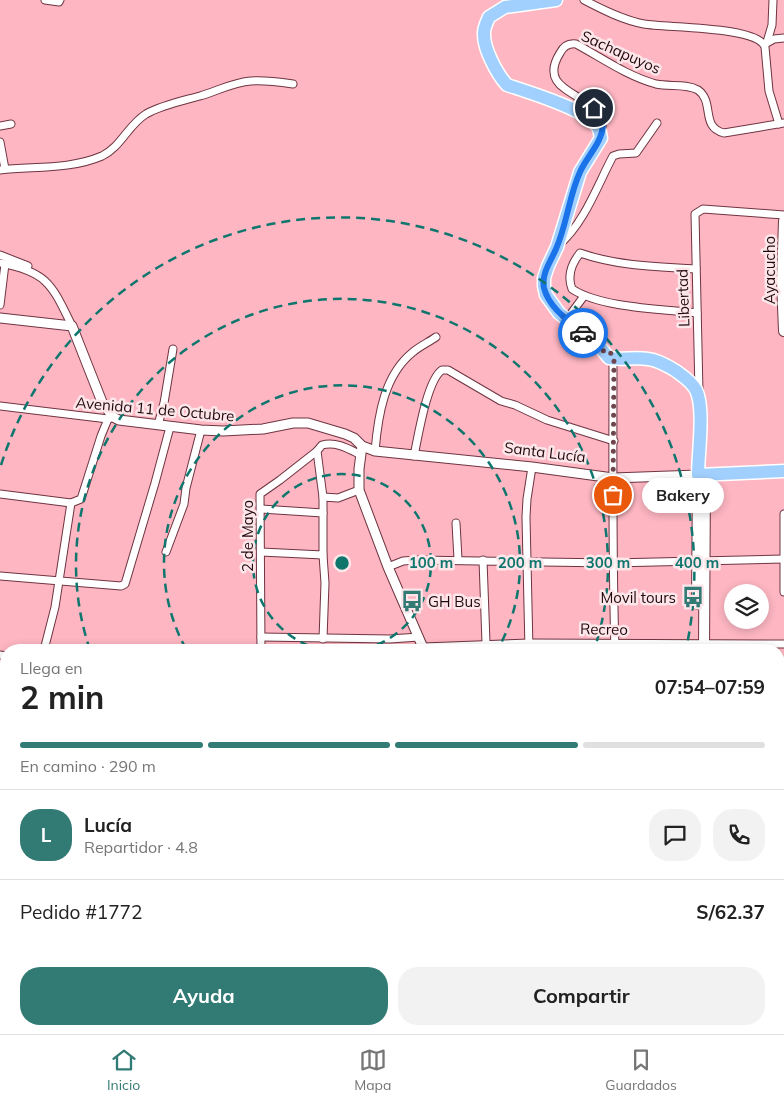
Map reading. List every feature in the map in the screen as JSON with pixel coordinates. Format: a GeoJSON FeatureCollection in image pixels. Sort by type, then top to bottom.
{"type":"FeatureCollection","features":[{"type":"Feature","properties":{"kind":"highway"},"geometry":{"type":"LineString","coordinates":[[556,0],[505,7],[494,12],[489,17],[484,35],[494,66],[507,85],[578,111],[592,120],[598,127],[601,138],[580,172],[557,247],[544,278],[544,286],[551,303],[559,313],[610,354],[657,361],[676,371],[692,384],[699,399],[702,474]]}},
{"type":"Feature","properties":{"kind":"highway"},"geometry":{"type":"LineString","coordinates":[[610,354],[654,354],[684,370],[699,383],[705,397],[706,407],[702,474]]}},
{"type":"Feature","properties":{"kind":"highway","name":"Santa Lucía"},"geometry":{"type":"LineString","coordinates":[[702,474],[784,471]]}},
{"type":"Feature","properties":{"kind":"main road","name":"Ayacucho"},"geometry":{"type":"LineString","coordinates":[[784,221],[782,281],[784,331]]}},
{"type":"Feature","properties":{"kind":"main road"},"geometry":{"type":"LineString","coordinates":[[701,644],[702,474]]}},
{"type":"Feature","properties":{"kind":"street"},"geometry":{"type":"LineString","coordinates":[[45,0],[60,1]]}},
{"type":"Feature","properties":{"kind":"street"},"geometry":{"type":"LineString","coordinates":[[584,0],[629,20],[645,24],[731,32],[746,35],[765,43],[774,39],[784,38]]}},
{"type":"Feature","properties":{"kind":"street"},"geometry":{"type":"LineString","coordinates":[[773,0],[772,25],[765,43],[769,91],[781,123]]}},
{"type":"Feature","properties":{"kind":"street","name":"Sachapuyos"},"geometry":{"type":"LineString","coordinates":[[601,138],[603,122],[594,108],[562,87],[556,80],[554,72],[555,62],[560,51],[568,45],[576,44],[626,71],[656,84],[696,89],[703,95],[711,123],[718,131],[724,133],[781,123]]}},
{"type":"Feature","properties":{"kind":"street"},"geometry":{"type":"LineString","coordinates":[[0,142],[3,170],[62,167],[103,155],[115,146],[133,124],[146,114],[172,104],[249,81],[293,84]]}},
{"type":"Feature","properties":{"kind":"street"},"geometry":{"type":"LineString","coordinates":[[0,126],[11,124]]}},
{"type":"Feature","properties":{"kind":"street"},"geometry":{"type":"LineString","coordinates":[[557,247],[567,238],[577,224],[613,156],[636,153],[657,124]]}},
{"type":"Feature","properties":{"kind":"street","name":"Libertad"},"geometry":{"type":"LineString","coordinates":[[699,399],[695,214],[703,209],[784,215]]}},
{"type":"Feature","properties":{"kind":"street"},"geometry":{"type":"LineString","coordinates":[[696,269],[639,266],[602,260],[580,253],[571,266],[569,280],[572,289],[584,296],[632,306],[697,313]]}},
{"type":"Feature","properties":{"kind":"street"},"geometry":{"type":"LineString","coordinates":[[0,255],[25,264],[38,272],[48,282],[58,297],[72,326],[102,402],[111,418],[101,436],[80,499],[71,503],[0,494]]}},
{"type":"Feature","properties":{"kind":"street"},"geometry":{"type":"LineString","coordinates":[[0,306],[3,263],[24,269],[48,282]]}},
{"type":"Feature","properties":{"kind":"street"},"geometry":{"type":"LineString","coordinates":[[567,319],[584,296]]}},
{"type":"Feature","properties":{"kind":"street"},"geometry":{"type":"LineString","coordinates":[[0,318],[72,326]]}},
{"type":"Feature","properties":{"kind":"street"},"geometry":{"type":"LineString","coordinates":[[375,451],[378,419],[384,397],[398,368],[413,352],[436,337]]}},
{"type":"Feature","properties":{"kind":"street"},"geometry":{"type":"LineString","coordinates":[[158,425],[164,403],[173,349]]}},
{"type":"Feature","properties":{"kind":"street"},"geometry":{"type":"LineString","coordinates":[[610,354],[614,442],[612,563],[615,644]]}},
{"type":"Feature","properties":{"kind":"street"},"geometry":{"type":"LineString","coordinates":[[414,456],[426,402],[438,373],[442,370],[448,370],[501,401],[515,405],[546,420],[614,442]]}},
{"type":"Feature","properties":{"kind":"street","name":"Avenida 11 de Octubre"},"geometry":{"type":"LineString","coordinates":[[0,406],[201,430],[263,429],[293,423],[308,423],[354,438],[362,451]]}},
{"type":"Feature","properties":{"kind":"street"},"geometry":{"type":"LineString","coordinates":[[0,576],[120,586],[124,584],[155,483],[170,426]]}},
{"type":"Feature","properties":{"kind":"street"},"geometry":{"type":"LineString","coordinates":[[166,552],[184,504],[186,488],[201,430]]}},
{"type":"Feature","properties":{"kind":"street"},"geometry":{"type":"LineString","coordinates":[[324,639],[323,497],[318,450],[322,445],[333,444],[362,451],[359,490],[388,567],[422,644]]}},
{"type":"Feature","properties":{"kind":"street","name":"2 de Mayo"},"geometry":{"type":"LineString","coordinates":[[261,644],[260,494],[318,450]]}},
{"type":"Feature","properties":{"kind":"street","name":"Santa Lucía"},"geometry":{"type":"LineString","coordinates":[[362,451],[532,467],[613,478],[702,474]]}},
{"type":"Feature","properties":{"kind":"street"},"geometry":{"type":"LineString","coordinates":[[529,644],[527,499],[532,467]]}},
{"type":"Feature","properties":{"kind":"street"},"geometry":{"type":"LineString","coordinates":[[323,497],[338,498],[359,490]]}},
{"type":"Feature","properties":{"kind":"street"},"geometry":{"type":"LineString","coordinates":[[46,644],[55,607],[71,503]]}},
{"type":"Feature","properties":{"kind":"street"},"geometry":{"type":"LineString","coordinates":[[260,509],[323,513]]}},
{"type":"Feature","properties":{"kind":"street"},"geometry":{"type":"LineString","coordinates":[[784,514],[784,592]]}},
{"type":"Feature","properties":{"kind":"street"},"geometry":{"type":"LineString","coordinates":[[456,523],[458,559]]}},
{"type":"Feature","properties":{"kind":"street"},"geometry":{"type":"LineString","coordinates":[[261,552],[323,555]]}},
{"type":"Feature","properties":{"kind":"street"},"geometry":{"type":"LineString","coordinates":[[388,567],[403,561],[458,559],[612,563],[783,559]]}},
{"type":"Feature","properties":{"kind":"street"},"geometry":{"type":"LineString","coordinates":[[483,560],[486,643]]}},
{"type":"Feature","properties":{"kind":"street"},"geometry":{"type":"LineString","coordinates":[[261,637],[390,639],[419,637]]}},
{"type":"Feature","properties":{"kind":"street","name":"Recreo"},"geometry":{"type":"LineString","coordinates":[[474,644],[500,644]]}},
{"type":"Feature","properties":{"kind":"way so far"},"geometry":{"type":"LineString","coordinates":[[583,333],[606,353],[610,352],[614,358],[613,495]]}},
{"type":"Feature","properties":{"kind":"place","name":"Bakery"},"geometry":{"type":"Point","coordinates":[613,495]}},
{"type":"Feature","properties":{"kind":"place","name":"Movil tours"},"geometry":{"type":"Point","coordinates":[693,597]}},
{"type":"Feature","properties":{"kind":"place","name":"GH Bus"},"geometry":{"type":"Point","coordinates":[412,601]}},
{"type":"Feature","properties":{"kind":"route"},"geometry":{"type":"LineString","coordinates":[[583,333],[559,313],[551,303],[546,295],[544,278],[557,247],[580,172],[601,138],[603,122],[594,108]]}}]}
